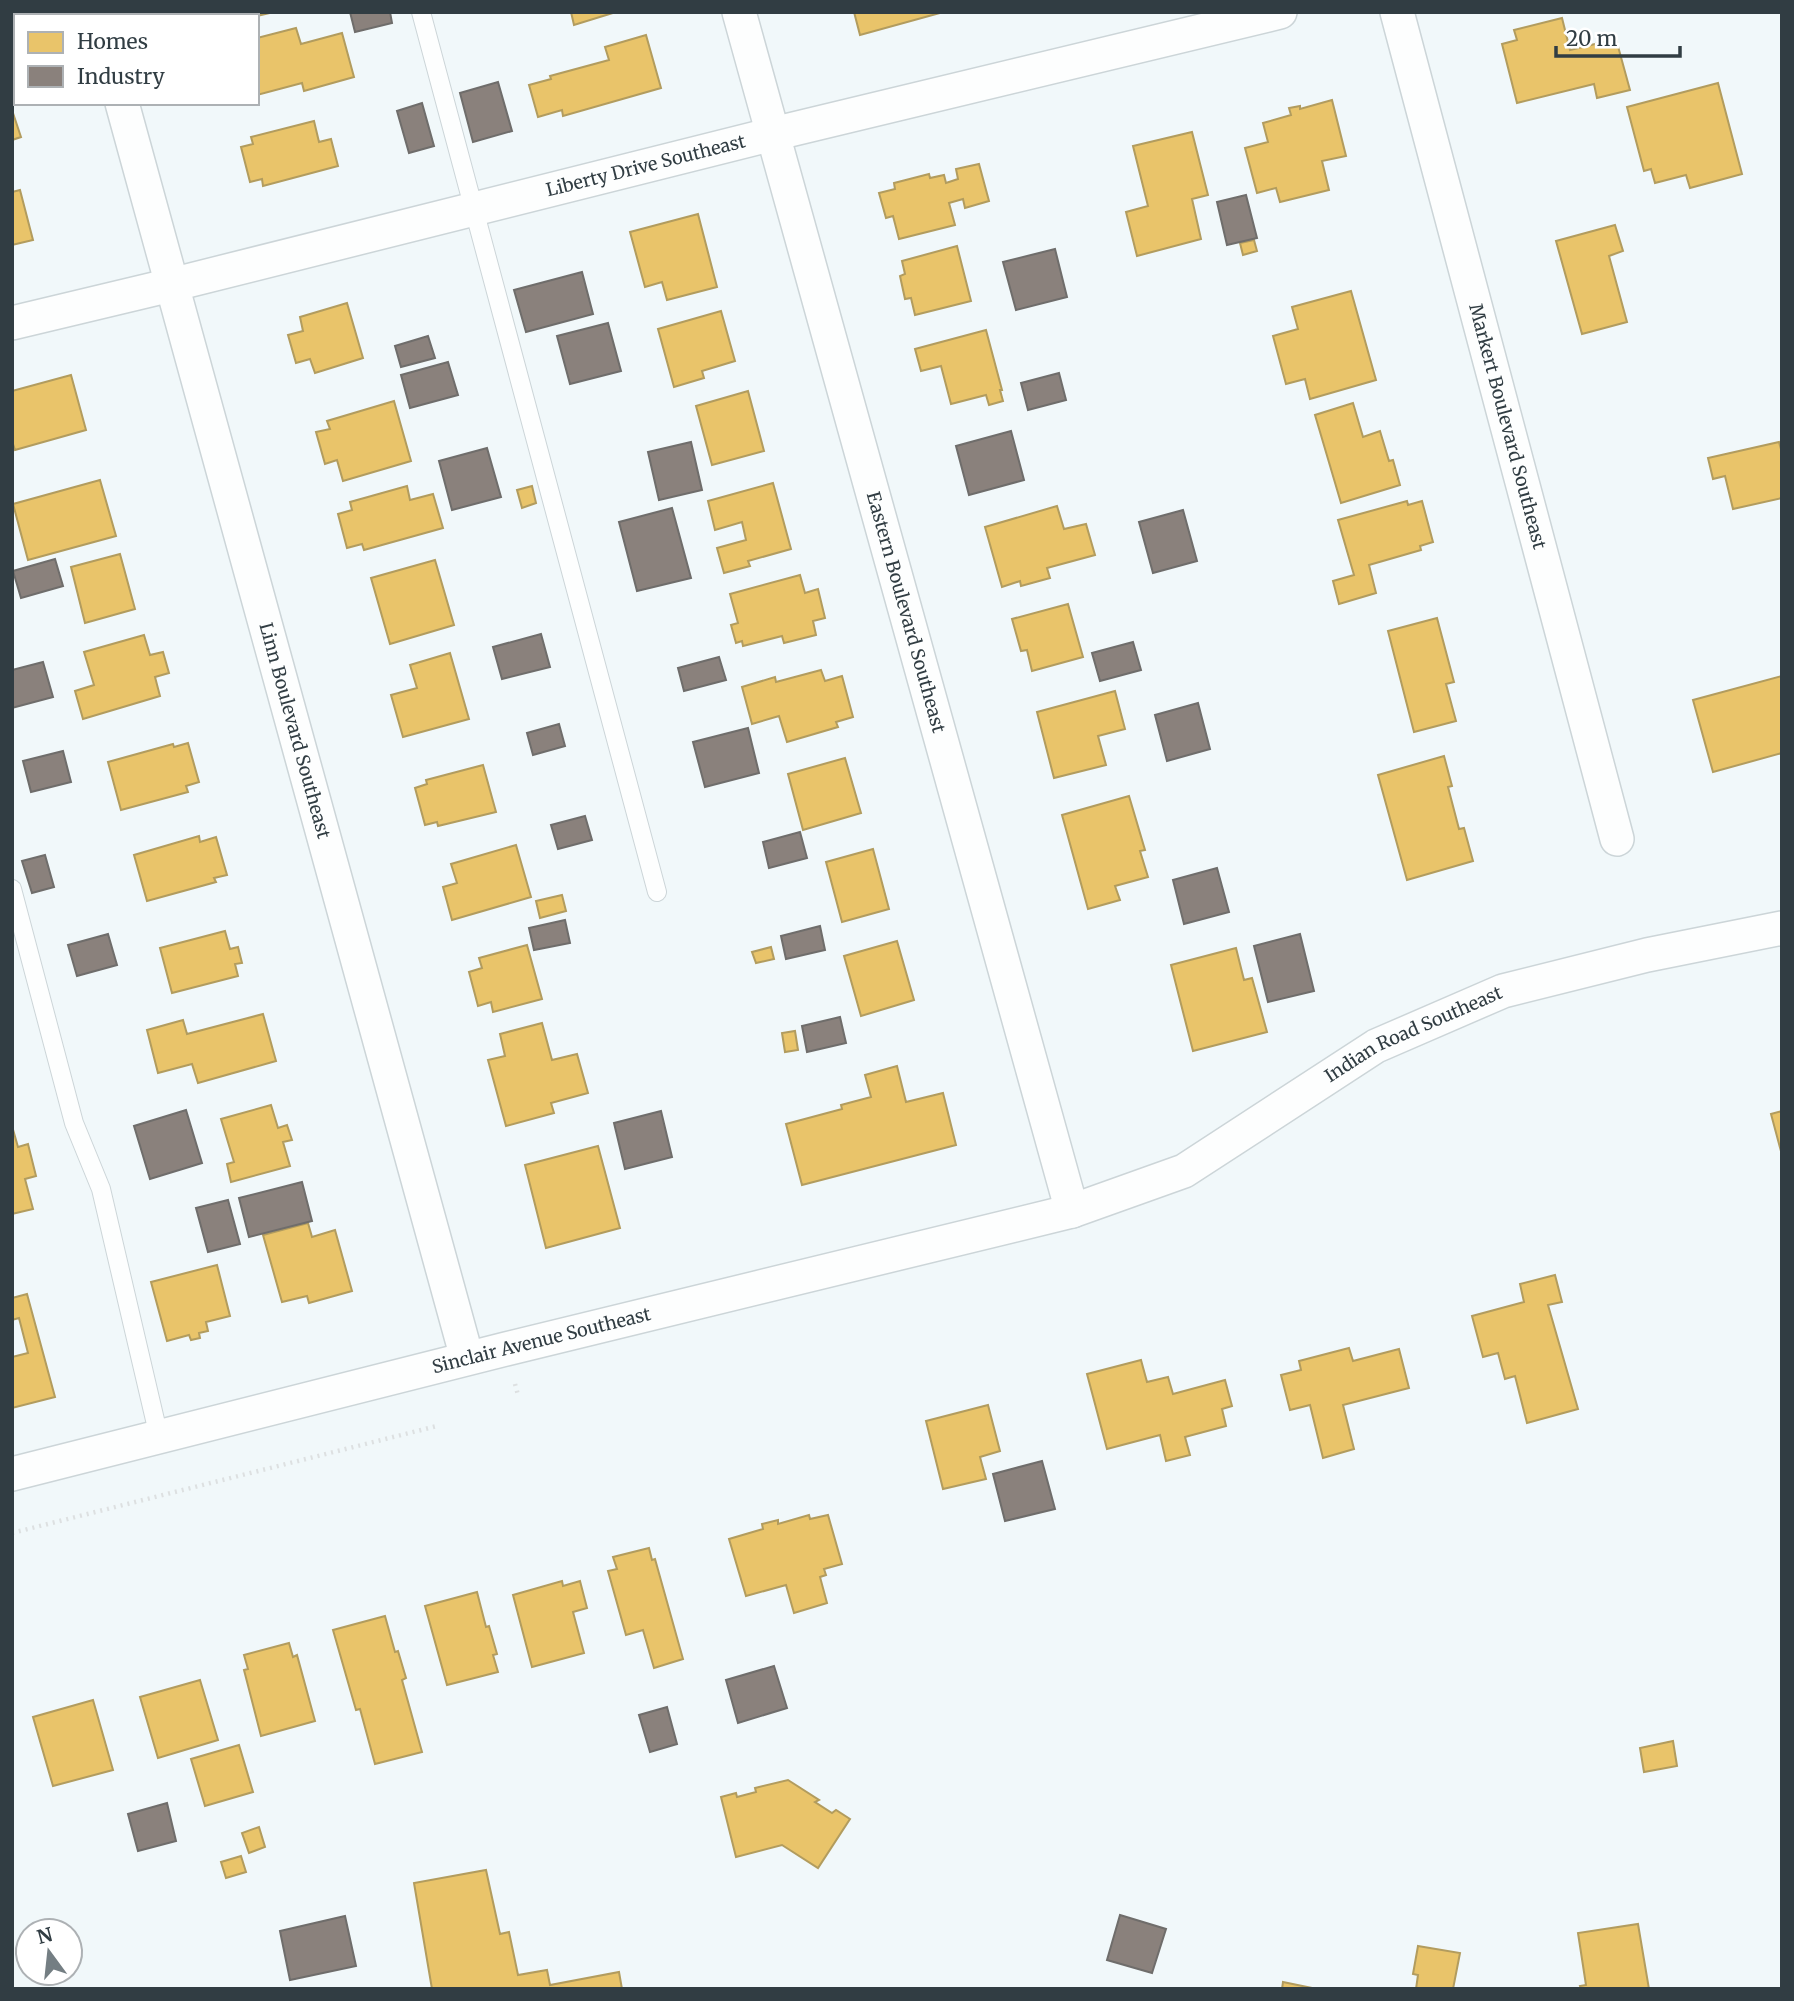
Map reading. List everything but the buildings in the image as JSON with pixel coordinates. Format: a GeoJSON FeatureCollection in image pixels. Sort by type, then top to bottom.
{"type":"FeatureCollection","features":[{"type":"Feature","properties":{"kind":"street","name":"Eastern Boulevard Southeast"},"geometry":{"type":"LineString","coordinates":[[739,12],[1072,1211]]}},
{"type":"Feature","properties":{"kind":"street","name":"Liberty Drive Southeast"},"geometry":{"type":"LineString","coordinates":[[12,323],[773,134],[1280,12]]}},
{"type":"Feature","properties":{"kind":"street","name":"Markert Boulevard Southeast"},"geometry":{"type":"LineString","coordinates":[[1396,12],[1617,839]]}},
{"type":"Feature","properties":{"kind":"street","name":"Linn Boulevard Southeast"},"geometry":{"type":"LineString","coordinates":[[123,105],[467,1359]]}},
{"type":"Feature","properties":{"kind":"street","name":"Indian Road Southeast"},"geometry":{"type":"LineString","coordinates":[[1072,1211],[1184,1171],[1376,1046],[1503,991],[1647,955],[1782,928]]}},
{"type":"Feature","properties":{"kind":"street","name":"Sinclair Avenue Southeast"},"geometry":{"type":"LineString","coordinates":[[12,1474],[1072,1211]]}},
{"type":"Feature","properties":{"kind":"lane"},"geometry":{"type":"LineString","coordinates":[[421,12],[657,892]]}},
{"type":"Feature","properties":{"kind":"lane"},"geometry":{"type":"LineString","coordinates":[[12,889],[74,1123],[101,1189],[159,1437]]}},
{"type":"Feature","properties":{"kind":"path"},"geometry":{"type":"LineString","coordinates":[[12,1533],[437,1426]]}}]}
